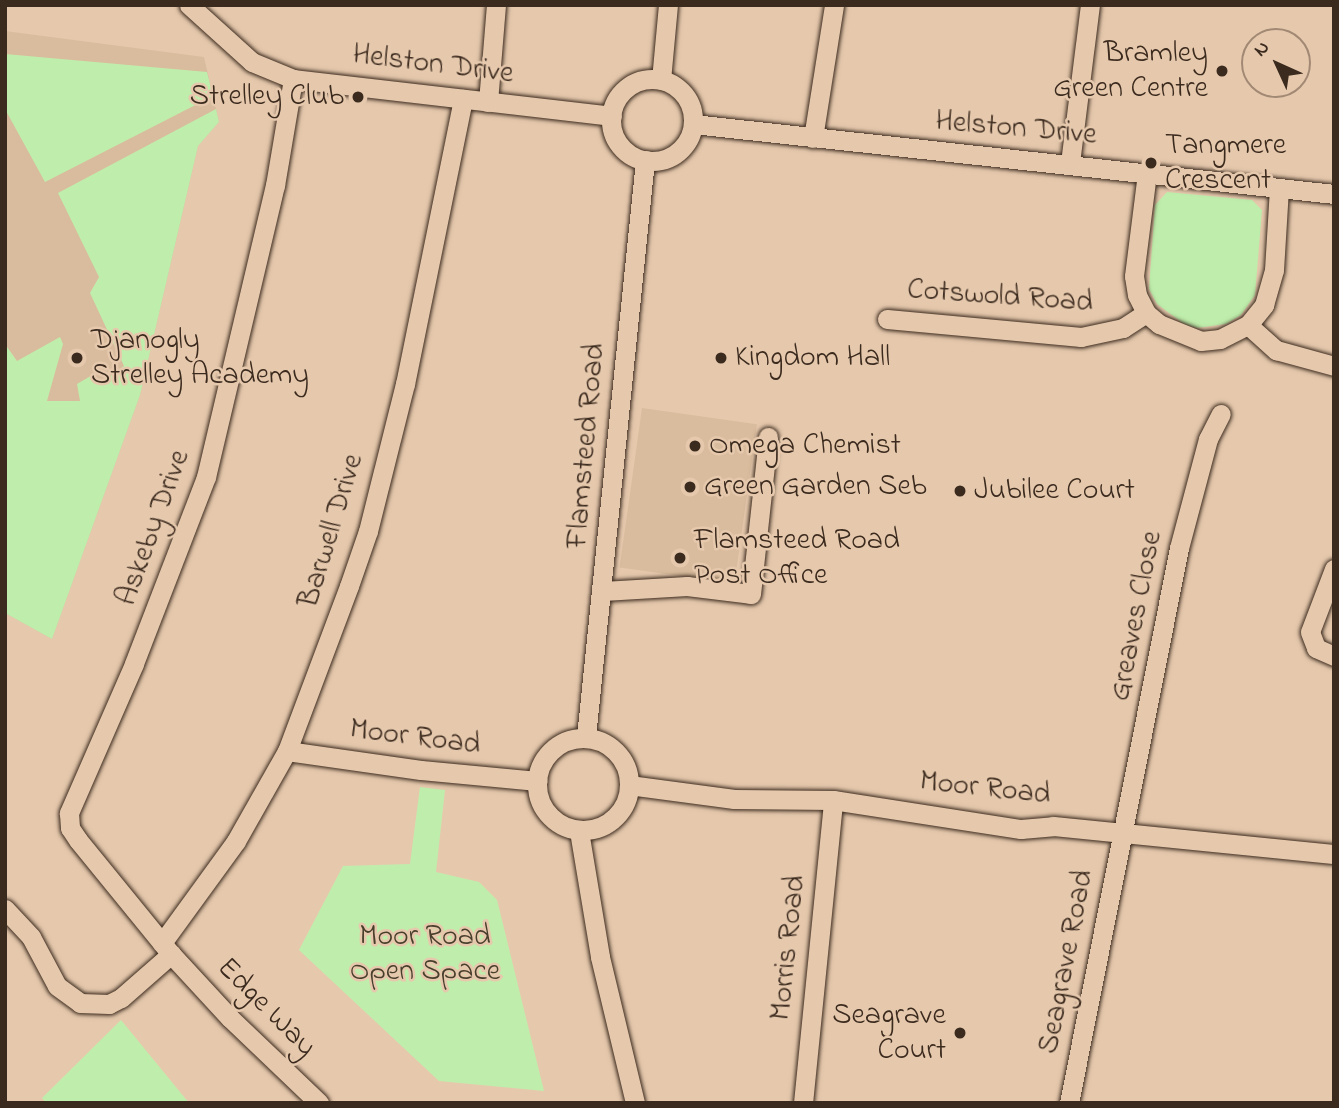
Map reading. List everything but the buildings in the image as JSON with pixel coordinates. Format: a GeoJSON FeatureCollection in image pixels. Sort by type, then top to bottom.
{"type":"FeatureCollection","features":[{"type":"Feature","properties":{"kind":"street","name":"Helston Drive"},"geometry":{"type":"LineString","coordinates":[[189,5],[251,62],[293,79],[612,116]]}},
{"type":"Feature","properties":{"kind":"street"},"geometry":{"type":"LineString","coordinates":[[488,102],[496,5]]}},
{"type":"Feature","properties":{"kind":"street"},"geometry":{"type":"LineString","coordinates":[[661,80],[668,5]]}},
{"type":"Feature","properties":{"kind":"street"},"geometry":{"type":"LineString","coordinates":[[813,138],[834,5]]}},
{"type":"Feature","properties":{"kind":"street"},"geometry":{"type":"LineString","coordinates":[[1070,163],[1090,5]]}},
{"type":"Feature","properties":{"kind":"street","name":"Askeby Drive"},"geometry":{"type":"LineString","coordinates":[[167,949],[78,840],[70,828],[69,813],[155,613],[206,477],[275,185],[293,79]]}},
{"type":"Feature","properties":{"kind":"street"},"geometry":{"type":"LineString","coordinates":[[661,80],[685,96],[693,124],[688,141],[676,153],[645,160],[617,140],[612,116],[618,97],[632,84],[661,80]]}},
{"type":"Feature","properties":{"kind":"street","name":"Barwell Drive"},"geometry":{"type":"LineString","coordinates":[[5,909],[31,937],[57,986],[80,1003],[109,1004],[121,998],[167,949],[236,841],[287,751],[368,531],[405,384],[463,99]]}},
{"type":"Feature","properties":{"kind":"street","name":"Helston Drive"},"geometry":{"type":"LineString","coordinates":[[693,124],[1070,163],[1334,194]]}},
{"type":"Feature","properties":{"kind":"street","name":"Flamsteed Road"},"geometry":{"type":"LineString","coordinates":[[586,737],[645,160]]}},
{"type":"Feature","properties":{"kind":"street"},"geometry":{"type":"LineString","coordinates":[[1147,173],[1134,276],[1136,295],[1146,313],[1173,332],[1201,341],[1220,339],[1248,325],[1269,292],[1279,188]]}},
{"type":"Feature","properties":{"kind":"street","name":"Cotswold Road"},"geometry":{"type":"LineString","coordinates":[[887,319],[1081,337],[1124,328],[1146,313]]}},
{"type":"Feature","properties":{"kind":"street"},"geometry":{"type":"LineString","coordinates":[[1248,325],[1276,351],[1334,366]]}},
{"type":"Feature","properties":{"kind":"street","name":"Greaves Close"},"geometry":{"type":"LineString","coordinates":[[1122,833],[1179,548],[1208,439],[1222,414]]}},
{"type":"Feature","properties":{"kind":"street"},"geometry":{"type":"LineString","coordinates":[[603,591],[687,586],[751,594],[768,437]]}},
{"type":"Feature","properties":{"kind":"street"},"geometry":{"type":"LineString","coordinates":[[1334,569],[1310,632],[1315,648],[1334,656]]}},
{"type":"Feature","properties":{"kind":"street"},"geometry":{"type":"LineString","coordinates":[[586,737],[618,753],[629,785],[626,801],[611,821],[579,831],[560,825],[547,814],[537,780],[540,765],[555,746],[586,737]]}},
{"type":"Feature","properties":{"kind":"street","name":"Moor Road"},"geometry":{"type":"LineString","coordinates":[[287,751],[421,771],[537,780]]}},
{"type":"Feature","properties":{"kind":"street","name":"Moor Road"},"geometry":{"type":"LineString","coordinates":[[629,785],[734,799],[833,800],[1021,829],[1053,826],[1334,854]]}},
{"type":"Feature","properties":{"kind":"street","name":"Morris Road"},"geometry":{"type":"LineString","coordinates":[[803,1103],[833,800]]}},
{"type":"Feature","properties":{"kind":"street"},"geometry":{"type":"LineString","coordinates":[[579,831],[600,957],[635,1103]]}},
{"type":"Feature","properties":{"kind":"street","name":"Seagrave Road"},"geometry":{"type":"LineString","coordinates":[[1069,1103],[1122,833]]}},
{"type":"Feature","properties":{"kind":"street","name":"Edge Way"},"geometry":{"type":"LineString","coordinates":[[167,949],[230,1018],[319,1103]]}},
{"type":"Feature","properties":{"kind":"shaded area","name":"Djanogly Strelley Academy"},"geometry":{"type":"Polygon","coordinates":[[[5,31],[204,57],[219,122],[198,146],[140,395],[52,639],[5,613],[5,31]]]}},
{"type":"Feature","properties":{"kind":"shaded area"},"geometry":{"type":"Polygon","coordinates":[[[642,408],[757,424],[734,584],[620,567],[642,408]]]}},
{"type":"Feature","properties":{"kind":"green space"},"geometry":{"type":"Polygon","coordinates":[[[5,54],[207,72],[213,96],[45,182],[5,109],[5,54]]]}},
{"type":"Feature","properties":{"kind":"green space"},"geometry":{"type":"Polygon","coordinates":[[[216,109],[219,122],[198,146],[140,395],[52,639],[5,613],[5,344],[17,361],[60,337],[63,344],[47,401],[80,401],[77,384],[94,374],[98,382],[124,366],[90,293],[99,277],[58,193],[216,109]]]}},
{"type":"Feature","properties":{"kind":"green space"},"geometry":{"type":"Polygon","coordinates":[[[1167,192],[1252,200],[1262,210],[1255,295],[1241,315],[1226,324],[1197,328],[1184,324],[1157,304],[1149,289],[1155,205],[1167,192]]]}},
{"type":"Feature","properties":{"kind":"green space","name":"Moor Road Open Space"},"geometry":{"type":"Polygon","coordinates":[[[420,787],[445,790],[436,872],[479,882],[497,900],[544,1091],[439,1081],[299,950],[343,866],[410,864],[420,787]]]}},
{"type":"Feature","properties":{"kind":"green space"},"geometry":{"type":"Polygon","coordinates":[[[121,1020],[189,1103],[46,1103],[42,1098],[121,1020]]]}},
{"type":"Feature","properties":{"kind":"place","name":"Bramley Green Centre"},"geometry":{"type":"Point","coordinates":[1222,71]}},
{"type":"Feature","properties":{"kind":"place","name":"Strelley Club"},"geometry":{"type":"Point","coordinates":[358,97]}},
{"type":"Feature","properties":{"kind":"place","name":"Tangmere Crescent"},"geometry":{"type":"Point","coordinates":[1151,163]}},
{"type":"Feature","properties":{"kind":"place","name":"Djanogly Strelley Academy"},"geometry":{"type":"Point","coordinates":[77,358]}},
{"type":"Feature","properties":{"kind":"place","name":"Kingdom Hall"},"geometry":{"type":"Point","coordinates":[721,358]}},
{"type":"Feature","properties":{"kind":"place","name":"Omega Chemist"},"geometry":{"type":"Point","coordinates":[695,446]}},
{"type":"Feature","properties":{"kind":"place","name":"Green Garden Seb"},"geometry":{"type":"Point","coordinates":[690,487]}},
{"type":"Feature","properties":{"kind":"place","name":"Jubilee Court"},"geometry":{"type":"Point","coordinates":[960,491]}},
{"type":"Feature","properties":{"kind":"place","name":"Flamsteed Road Post Office"},"geometry":{"type":"Point","coordinates":[680,558]}},
{"type":"Feature","properties":{"kind":"place","name":"Seagrave Court"},"geometry":{"type":"Point","coordinates":[960,1033]}}]}
